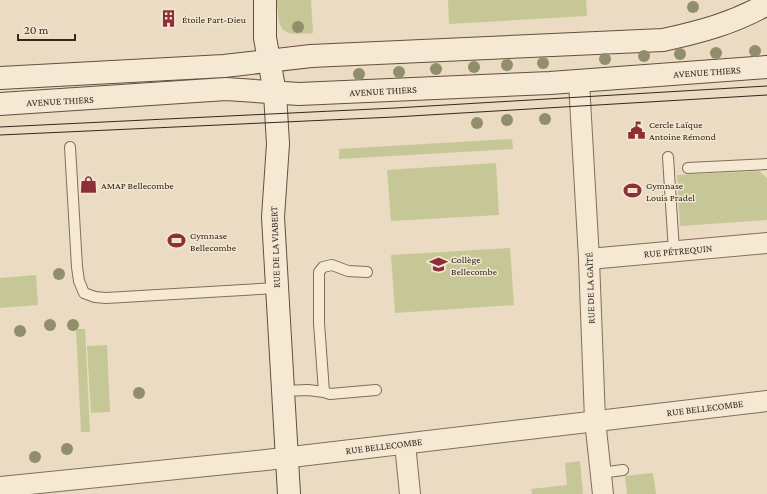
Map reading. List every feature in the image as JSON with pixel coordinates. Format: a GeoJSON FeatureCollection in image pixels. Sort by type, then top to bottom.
{"type":"FeatureCollection","features":[{"type":"Feature","properties":{"kind":"main road","name":"RUE DE LA VIABERT"},"geometry":{"type":"LineString","coordinates":[[266,0],[265,38],[275,93],[278,154],[273,200],[282,391],[289,494]]}},
{"type":"Feature","properties":{"kind":"main road"},"geometry":{"type":"LineString","coordinates":[[0,78],[224,66],[269,60],[318,56],[663,40],[709,30],[751,13],[767,4]]}},
{"type":"Feature","properties":{"kind":"main road","name":"AVENUE THIERS"},"geometry":{"type":"LineString","coordinates":[[0,104],[226,89],[299,94],[579,82],[767,67]]}},
{"type":"Feature","properties":{"kind":"street","name":"RUE DE LA GAÎTÉ"},"geometry":{"type":"LineString","coordinates":[[579,82],[589,259],[595,420],[603,494]]}},
{"type":"Feature","properties":{"kind":"street","name":"RUE PÉTREQUIN"},"geometry":{"type":"LineString","coordinates":[[589,259],[767,242]]}},
{"type":"Feature","properties":{"kind":"street","name":"RUE BELLECOMBE"},"geometry":{"type":"LineString","coordinates":[[0,488],[287,458],[595,420],[767,401]]}},
{"type":"Feature","properties":{"kind":"street"},"geometry":{"type":"LineString","coordinates":[[405,444],[410,494]]}},
{"type":"Feature","properties":{"kind":"lane"},"geometry":{"type":"LineString","coordinates":[[70,147],[77,267],[79,281],[84,292],[95,297],[106,298],[277,288]]}},
{"type":"Feature","properties":{"kind":"lane"},"geometry":{"type":"LineString","coordinates":[[668,157],[674,251]]}},
{"type":"Feature","properties":{"kind":"lane"},"geometry":{"type":"LineString","coordinates":[[688,168],[767,164]]}},
{"type":"Feature","properties":{"kind":"lane"},"geometry":{"type":"LineString","coordinates":[[324,392],[319,323],[319,272],[323,267],[332,265],[348,272],[367,272]]}},
{"type":"Feature","properties":{"kind":"lane"},"geometry":{"type":"LineString","coordinates":[[282,391],[308,390],[324,392],[376,390]]}},
{"type":"Feature","properties":{"kind":"lane"},"geometry":{"type":"LineString","coordinates":[[600,473],[623,470]]}},
{"type":"Feature","properties":{"kind":"green space"},"geometry":{"type":"Polygon","coordinates":[[[277,0],[311,0],[313,33],[293,34],[283,30],[280,25],[277,0]]]}},
{"type":"Feature","properties":{"kind":"green space"},"geometry":{"type":"Polygon","coordinates":[[[448,0],[586,0],[587,16],[449,24],[448,0]]]}},
{"type":"Feature","properties":{"kind":"green space"},"geometry":{"type":"Polygon","coordinates":[[[512,139],[513,149],[339,159],[339,149],[512,139]]]}},
{"type":"Feature","properties":{"kind":"green space"},"geometry":{"type":"Polygon","coordinates":[[[496,163],[499,215],[391,221],[387,170],[496,163]]]}},
{"type":"Feature","properties":{"kind":"green space"},"geometry":{"type":"Polygon","coordinates":[[[759,171],[767,178],[767,220],[680,226],[677,175],[759,171]]]}},
{"type":"Feature","properties":{"kind":"green space"},"geometry":{"type":"Polygon","coordinates":[[[510,248],[514,305],[395,313],[391,255],[510,248]]]}},
{"type":"Feature","properties":{"kind":"green space"},"geometry":{"type":"Polygon","coordinates":[[[36,275],[38,305],[0,308],[0,278],[36,275]]]}},
{"type":"Feature","properties":{"kind":"green space"},"geometry":{"type":"Polygon","coordinates":[[[76,329],[85,329],[90,432],[81,432],[76,329]]]}},
{"type":"Feature","properties":{"kind":"green space"},"geometry":{"type":"Polygon","coordinates":[[[107,345],[110,412],[91,413],[87,346],[107,345]]]}},
{"type":"Feature","properties":{"kind":"green space"},"geometry":{"type":"Polygon","coordinates":[[[580,461],[583,494],[532,494],[531,489],[567,485],[565,463],[580,461]]]}},
{"type":"Feature","properties":{"kind":"green space"},"geometry":{"type":"Polygon","coordinates":[[[653,473],[656,494],[627,494],[625,476],[653,473]]]}},
{"type":"Feature","properties":{"kind":"tram line"},"geometry":{"type":"LineString","coordinates":[[0,127],[395,108],[767,86]]}},
{"type":"Feature","properties":{"kind":"tram line"},"geometry":{"type":"LineString","coordinates":[[0,135],[394,117],[767,95]]}},
{"type":"Feature","properties":{"kind":"place","name":"Étoile Part-Dieu"},"geometry":{"type":"Point","coordinates":[169,19]}},
{"type":"Feature","properties":{"kind":"place","name":"Cercle Laïque Antoine Rémond"},"geometry":{"type":"Point","coordinates":[636,130]}},
{"type":"Feature","properties":{"kind":"place","name":"AMAP Bellecombe"},"geometry":{"type":"Point","coordinates":[88,185]}},
{"type":"Feature","properties":{"kind":"place","name":"Gymnase Louis Pradel"},"geometry":{"type":"Point","coordinates":[633,191]}},
{"type":"Feature","properties":{"kind":"place","name":"Gymnase Bellecombe"},"geometry":{"type":"Point","coordinates":[177,241]}},
{"type":"Feature","properties":{"kind":"place","name":"Collège Bellecombe"},"geometry":{"type":"Point","coordinates":[438,265]}}]}
